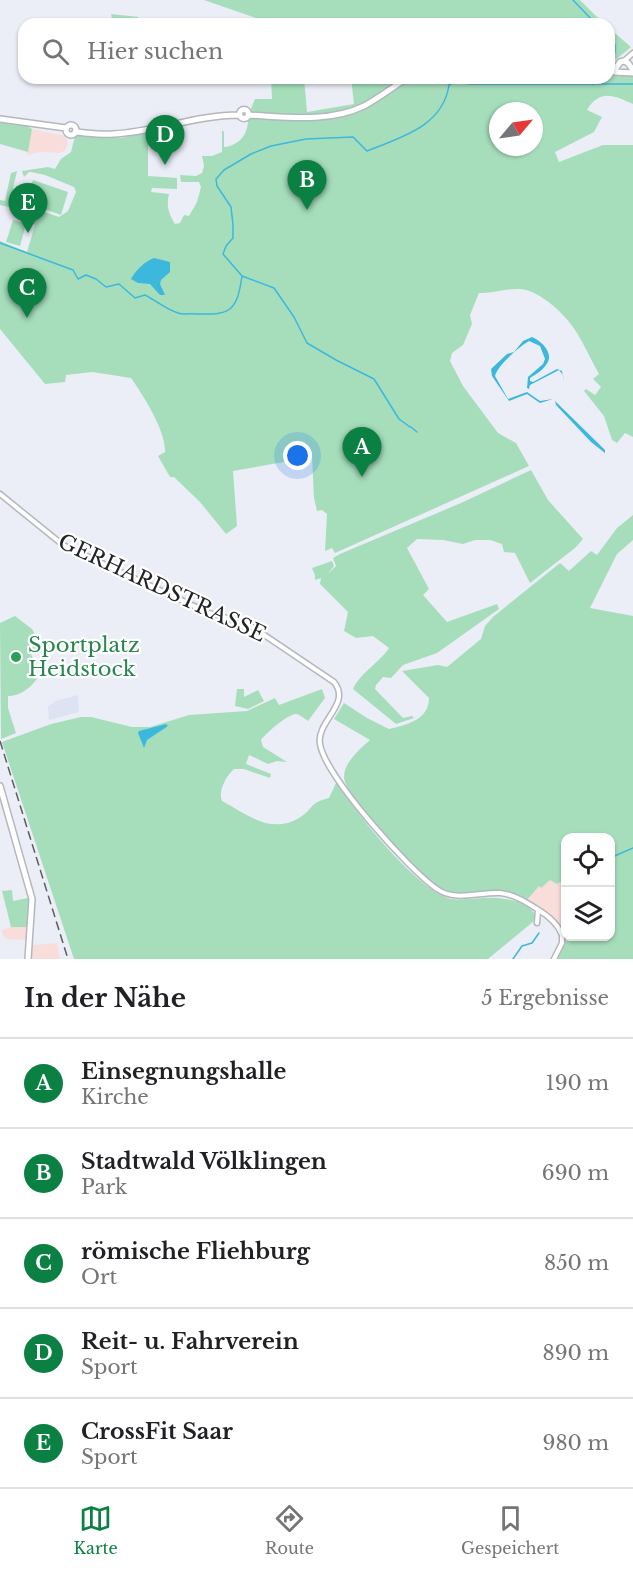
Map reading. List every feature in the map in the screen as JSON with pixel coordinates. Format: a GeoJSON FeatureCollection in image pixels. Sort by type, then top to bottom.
{"type":"FeatureCollection","features":[{"type":"Feature","properties":{"kind":"main road"},"geometry":{"type":"LineString","coordinates":[[620,62],[629,68],[623,74],[618,69],[620,62]]}},
{"type":"Feature","properties":{"kind":"main road"},"geometry":{"type":"LineString","coordinates":[[0,119],[66,129],[69,135],[75,130],[112,135],[199,118],[239,115],[244,110],[248,115],[315,117],[347,112],[365,105],[398,84]]}},
{"type":"Feature","properties":{"kind":"main road"},"geometry":{"type":"LineString","coordinates":[[0,786],[32,899],[28,959]]}},
{"type":"Feature","properties":{"kind":"street"},"geometry":{"type":"LineString","coordinates":[[629,68],[632,54]]}},
{"type":"Feature","properties":{"kind":"street","name":"GERHARDSTRASSE"},"geometry":{"type":"LineString","coordinates":[[0,494],[63,545],[209,613],[248,624],[331,681],[338,689],[339,698],[321,731],[321,750],[344,787],[391,845],[437,889],[455,896],[499,893],[510,895],[550,919],[562,935],[562,944],[554,959]]}},
{"type":"Feature","properties":{"kind":"street"},"geometry":{"type":"LineString","coordinates":[[537,923],[538,910]]}},
{"type":"Feature","properties":{"kind":"shaded area"},"geometry":{"type":"Polygon","coordinates":[[[32,129],[65,136],[68,142],[65,151],[27,155],[32,129]]]}},
{"type":"Feature","properties":{"kind":"shaded area"},"geometry":{"type":"Polygon","coordinates":[[[78,695],[79,712],[49,720],[48,707],[55,701],[78,695]]]}},
{"type":"Feature","properties":{"kind":"shaded area"},"geometry":{"type":"Polygon","coordinates":[[[550,880],[561,883],[561,929],[552,918],[527,900],[535,889],[539,886],[541,888],[550,880]]]}},
{"type":"Feature","properties":{"kind":"shaded area"},"geometry":{"type":"Polygon","coordinates":[[[11,927],[28,927],[27,940],[4,937],[1,931],[11,927]]]}},
{"type":"Feature","properties":{"kind":"shaded area"},"geometry":{"type":"Polygon","coordinates":[[[57,943],[60,959],[30,959],[32,945],[57,943]]]}},
{"type":"Feature","properties":{"kind":"green space"},"geometry":{"type":"Polygon","coordinates":[[[204,0],[580,0],[598,18],[256,18],[204,0]]]}},
{"type":"Feature","properties":{"kind":"green space"},"geometry":{"type":"Polygon","coordinates":[[[111,14],[138,18],[112,18],[111,14]]]}},
{"type":"Feature","properties":{"kind":"green space"},"geometry":{"type":"Polygon","coordinates":[[[615,33],[631,47],[615,60],[615,33]]]}},
{"type":"Feature","properties":{"kind":"green space"},"geometry":{"type":"Polygon","coordinates":[[[615,74],[633,75],[633,104],[608,96],[597,99],[587,110],[602,117],[594,132],[555,152],[559,162],[603,145],[633,145],[633,437],[625,433],[617,443],[612,440],[604,416],[584,391],[586,389],[595,395],[601,387],[593,379],[599,374],[577,333],[560,312],[528,290],[479,293],[470,315],[472,324],[463,345],[452,353],[450,361],[463,386],[498,433],[516,443],[529,466],[335,553],[332,548],[325,551],[327,514],[322,510],[317,511],[312,457],[233,471],[237,526],[226,534],[200,502],[174,477],[170,477],[158,456],[165,452],[162,434],[147,403],[131,378],[92,372],[66,375],[65,382],[45,384],[0,329],[0,241],[27,252],[35,225],[22,213],[21,208],[15,205],[20,184],[26,187],[21,204],[59,217],[68,211],[76,192],[74,187],[45,175],[29,172],[24,177],[22,171],[48,167],[55,169],[61,159],[71,152],[75,136],[78,134],[121,138],[148,132],[148,176],[177,178],[177,189],[152,188],[151,192],[169,194],[171,217],[175,224],[180,223],[184,215],[189,216],[197,202],[201,187],[199,182],[181,182],[180,175],[196,176],[202,173],[204,166],[202,156],[212,156],[222,152],[222,130],[224,147],[238,142],[246,130],[248,120],[242,119],[243,116],[255,116],[250,111],[255,99],[272,99],[271,84],[305,84],[307,112],[354,104],[352,84],[615,84],[615,74]]]}},
{"type":"Feature","properties":{"kind":"green space"},"geometry":{"type":"Polygon","coordinates":[[[0,122],[27,126],[32,129],[28,152],[0,144],[0,122]]]}},
{"type":"Feature","properties":{"kind":"green space"},"geometry":{"type":"Polygon","coordinates":[[[17,171],[9,207],[0,205],[0,200],[5,201],[11,173],[17,171]]]}},
{"type":"Feature","properties":{"kind":"green space"},"geometry":{"type":"Polygon","coordinates":[[[33,180],[68,192],[61,215],[25,202],[33,180]]]}},
{"type":"Feature","properties":{"kind":"green space"},"geometry":{"type":"Polygon","coordinates":[[[13,220],[26,224],[20,246],[6,242],[13,220]]]}},
{"type":"Feature","properties":{"kind":"green space"},"geometry":{"type":"Polygon","coordinates":[[[531,470],[548,500],[583,539],[575,548],[530,583],[515,553],[504,552],[502,544],[490,540],[475,540],[463,544],[443,540],[417,539],[407,548],[429,589],[423,595],[447,622],[497,604],[499,609],[437,653],[403,665],[391,678],[383,677],[375,689],[403,718],[412,716],[414,718],[396,724],[353,689],[360,678],[389,648],[373,636],[356,638],[344,631],[348,612],[320,584],[321,578],[315,580],[312,568],[332,561],[334,566],[328,574],[336,566],[333,558],[340,554],[461,503],[531,470]]]}},
{"type":"Feature","properties":{"kind":"green space"},"geometry":{"type":"Polygon","coordinates":[[[633,515],[633,540],[617,554],[590,608],[633,616],[633,959],[557,959],[564,941],[615,941],[615,833],[561,833],[561,883],[557,884],[550,880],[541,888],[539,886],[527,900],[505,894],[456,895],[446,892],[422,874],[388,839],[347,787],[344,777],[347,766],[353,756],[370,740],[334,719],[344,703],[389,729],[402,726],[421,716],[425,712],[429,698],[402,671],[438,665],[447,667],[481,639],[485,626],[494,616],[560,563],[569,571],[591,551],[597,555],[617,528],[633,515]]]}},
{"type":"Feature","properties":{"kind":"green space","name":"Sportplatz Heidstock"},"geometry":{"type":"Polygon","coordinates":[[[15,616],[32,629],[42,648],[31,654],[37,667],[32,671],[37,679],[24,691],[8,696],[8,708],[16,733],[1,739],[0,623],[15,616]]]}},
{"type":"Feature","properties":{"kind":"green space"},"geometry":{"type":"Polygon","coordinates":[[[237,689],[244,689],[244,697],[258,690],[264,701],[248,709],[235,706],[237,689]]]}},
{"type":"Feature","properties":{"kind":"green space"},"geometry":{"type":"Polygon","coordinates":[[[322,689],[325,698],[308,721],[296,714],[288,717],[277,724],[261,740],[263,747],[287,762],[277,761],[268,764],[249,755],[246,764],[271,774],[270,778],[244,769],[234,769],[224,784],[221,793],[222,801],[268,824],[288,823],[304,815],[314,804],[329,798],[337,781],[372,830],[422,882],[451,899],[511,900],[531,910],[536,917],[534,921],[488,959],[74,959],[2,742],[51,724],[81,717],[91,717],[132,727],[150,727],[189,715],[247,711],[275,698],[279,705],[322,689]]]}},
{"type":"Feature","properties":{"kind":"green space"},"geometry":{"type":"Polygon","coordinates":[[[12,890],[13,901],[28,898],[28,927],[11,927],[2,891],[12,890]]]}},
{"type":"Feature","properties":{"kind":"water"},"geometry":{"type":"Polygon","coordinates":[[[154,258],[170,262],[170,272],[160,284],[165,295],[160,295],[150,284],[138,283],[131,279],[147,261],[154,258]]]}},
{"type":"Feature","properties":{"kind":"water"},"geometry":{"type":"Polygon","coordinates":[[[532,337],[546,348],[549,357],[544,367],[530,378],[530,381],[533,382],[557,369],[562,371],[563,375],[559,370],[530,385],[529,389],[527,388],[528,377],[543,364],[545,359],[540,346],[529,341],[504,362],[495,376],[508,399],[527,392],[540,401],[553,399],[540,403],[527,394],[509,401],[492,376],[491,369],[507,354],[514,352],[523,341],[532,337]]]}},
{"type":"Feature","properties":{"kind":"water"},"geometry":{"type":"Polygon","coordinates":[[[555,401],[605,450],[605,453],[591,442],[556,405],[555,401]]]}},
{"type":"Feature","properties":{"kind":"water"},"geometry":{"type":"Polygon","coordinates":[[[166,724],[168,726],[147,740],[144,748],[139,731],[166,724]]]}},
{"type":"Feature","properties":{"kind":"waterway"},"geometry":{"type":"LineString","coordinates":[[573,0],[590,18]]}},
{"type":"Feature","properties":{"kind":"waterway"},"geometry":{"type":"LineString","coordinates":[[615,45],[615,52]]}},
{"type":"Feature","properties":{"kind":"waterway"},"geometry":{"type":"LineString","coordinates":[[0,243],[73,270],[78,279],[86,275],[106,287],[119,284],[135,298],[145,295],[178,313],[225,312],[235,304],[242,276],[223,254],[233,238],[231,207],[217,186],[216,179],[224,170],[251,154],[271,146],[306,139],[353,137],[367,151],[407,135],[430,120],[439,111],[451,84]]}},
{"type":"Feature","properties":{"kind":"waterway"},"geometry":{"type":"LineString","coordinates":[[471,84],[615,84]]}},
{"type":"Feature","properties":{"kind":"waterway"},"geometry":{"type":"LineString","coordinates":[[615,84],[633,84]]}},
{"type":"Feature","properties":{"kind":"waterway"},"geometry":{"type":"LineString","coordinates":[[242,276],[274,288],[294,317],[307,343],[374,379],[399,419],[410,427]]}},
{"type":"Feature","properties":{"kind":"waterway"},"geometry":{"type":"LineString","coordinates":[[411,427],[417,432]]}},
{"type":"Feature","properties":{"kind":"waterway"},"geometry":{"type":"LineString","coordinates":[[615,856],[633,848]]}},
{"type":"Feature","properties":{"kind":"waterway"},"geometry":{"type":"LineString","coordinates":[[513,959],[522,946],[532,943],[539,933]]}},
{"type":"Feature","properties":{"kind":"railway"},"geometry":{"type":"LineString","coordinates":[[0,741],[68,959]]}},
{"type":"Feature","properties":{"kind":"place","name":"Reit- u. Fahrverein"},"geometry":{"type":"Point","coordinates":[165,165]}},
{"type":"Feature","properties":{"kind":"place","name":"Stadtwald Völklingen"},"geometry":{"type":"Point","coordinates":[307,210]}},
{"type":"Feature","properties":{"kind":"place","name":"CrossFit Saar"},"geometry":{"type":"Point","coordinates":[28,233]}},
{"type":"Feature","properties":{"kind":"place","name":"römische Fliehburg"},"geometry":{"type":"Point","coordinates":[27,318]}},
{"type":"Feature","properties":{"kind":"place","name":"Einsegnungshalle"},"geometry":{"type":"Point","coordinates":[362,477]}},
{"type":"Feature","properties":{"kind":"place","name":"Sportplatz Heidstock"},"geometry":{"type":"Point","coordinates":[16,657]}}]}
